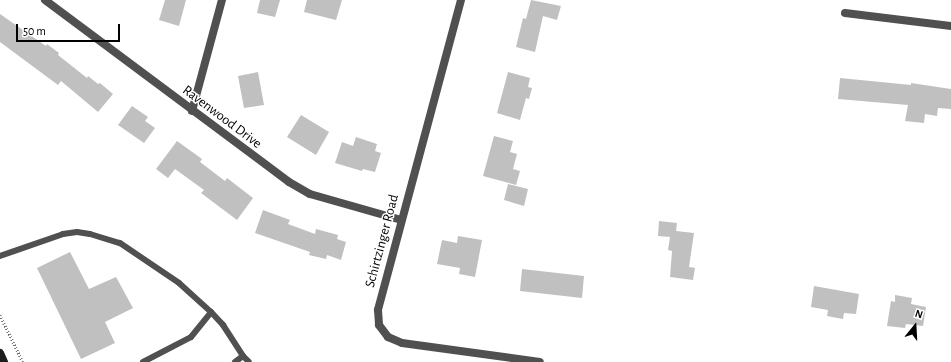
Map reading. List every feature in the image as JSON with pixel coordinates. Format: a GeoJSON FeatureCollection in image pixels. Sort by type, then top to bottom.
{"type":"FeatureCollection","features":[{"type":"Feature","properties":{"kind":"main road"},"geometry":{"type":"LineString","coordinates":[[0,353],[4,362]]}},
{"type":"Feature","properties":{"kind":"street","name":"Ravenwood Drive"},"geometry":{"type":"LineString","coordinates":[[45,0],[271,170],[310,194],[401,220]]}},
{"type":"Feature","properties":{"kind":"street"},"geometry":{"type":"LineString","coordinates":[[192,110],[222,0]]}},
{"type":"Feature","properties":{"kind":"street","name":"Schirtzinger Road"},"geometry":{"type":"LineString","coordinates":[[461,0],[378,310],[380,325],[388,337],[402,343],[540,362]]}},
{"type":"Feature","properties":{"kind":"street"},"geometry":{"type":"LineString","coordinates":[[845,13],[951,26]]}},
{"type":"Feature","properties":{"kind":"lane"},"geometry":{"type":"LineString","coordinates":[[0,256],[64,234],[77,232],[105,237],[120,243],[179,283],[211,312],[223,325],[243,356],[249,362]]}},
{"type":"Feature","properties":{"kind":"lane"},"geometry":{"type":"LineString","coordinates":[[143,362],[191,337],[211,312]]}},
{"type":"Feature","properties":{"kind":"lane"},"geometry":{"type":"LineString","coordinates":[[235,362],[243,356]]}},
{"type":"Feature","properties":{"kind":"path"},"geometry":{"type":"LineString","coordinates":[[0,315],[23,362]]}},
{"type":"Feature","properties":{"kind":"building"},"geometry":{"type":"Polygon","coordinates":[[[165,0],[186,0],[179,26],[159,20],[165,0]]]}},
{"type":"Feature","properties":{"kind":"building"},"geometry":{"type":"Polygon","coordinates":[[[260,0],[280,0],[275,17],[257,13],[260,0]]]}},
{"type":"Feature","properties":{"kind":"building"},"geometry":{"type":"Polygon","coordinates":[[[307,0],[342,0],[336,20],[304,12],[307,0]]]}},
{"type":"Feature","properties":{"kind":"building"},"geometry":{"type":"Polygon","coordinates":[[[531,0],[561,6],[557,20],[543,16],[535,52],[516,47],[523,18],[526,19],[531,0]]]}},
{"type":"Feature","properties":{"kind":"building"},"geometry":{"type":"Polygon","coordinates":[[[0,14],[46,46],[47,44],[59,53],[58,55],[87,78],[88,76],[98,84],[100,83],[113,94],[98,112],[61,81],[58,85],[0,42],[0,14]]]}},
{"type":"Feature","properties":{"kind":"building"},"geometry":{"type":"Polygon","coordinates":[[[258,72],[264,105],[244,108],[238,76],[258,72]]]}},
{"type":"Feature","properties":{"kind":"building"},"geometry":{"type":"Polygon","coordinates":[[[508,72],[530,78],[528,87],[532,88],[529,99],[526,98],[520,120],[497,113],[508,72]]]}},
{"type":"Feature","properties":{"kind":"building"},"geometry":{"type":"Polygon","coordinates":[[[840,78],[911,85],[911,83],[951,89],[951,109],[938,108],[937,116],[925,114],[924,123],[905,121],[908,105],[838,99],[840,78]]]}},
{"type":"Feature","properties":{"kind":"building"},"geometry":{"type":"Polygon","coordinates":[[[132,106],[148,117],[145,121],[155,128],[144,143],[118,125],[132,106]]]}},
{"type":"Feature","properties":{"kind":"building"},"geometry":{"type":"Polygon","coordinates":[[[301,115],[329,132],[316,155],[287,137],[301,115]]]}},
{"type":"Feature","properties":{"kind":"building"},"geometry":{"type":"Polygon","coordinates":[[[494,136],[513,141],[510,152],[517,154],[513,169],[520,171],[516,185],[483,176],[494,136]]]}},
{"type":"Feature","properties":{"kind":"building"},"geometry":{"type":"Polygon","coordinates":[[[356,137],[377,144],[375,151],[381,153],[375,172],[363,169],[362,171],[335,163],[342,142],[353,146],[356,137]]]}},
{"type":"Feature","properties":{"kind":"building"},"geometry":{"type":"Polygon","coordinates":[[[177,141],[202,159],[200,162],[225,181],[227,178],[253,198],[237,220],[201,193],[204,190],[175,169],[168,178],[156,169],[177,141]]]}},
{"type":"Feature","properties":{"kind":"building"},"geometry":{"type":"Polygon","coordinates":[[[508,184],[528,189],[524,206],[504,200],[508,184]]]}},
{"type":"Feature","properties":{"kind":"building"},"geometry":{"type":"Polygon","coordinates":[[[263,210],[290,220],[288,224],[315,234],[316,229],[338,235],[337,239],[346,242],[341,260],[327,255],[326,259],[309,255],[310,252],[255,233],[263,210]]]}},
{"type":"Feature","properties":{"kind":"building"},"geometry":{"type":"Polygon","coordinates":[[[659,221],[677,223],[676,231],[694,233],[689,267],[695,268],[693,280],[670,277],[672,251],[668,250],[670,237],[658,236],[659,221]]]}},
{"type":"Feature","properties":{"kind":"building"},"geometry":{"type":"Polygon","coordinates":[[[458,236],[482,240],[475,277],[459,274],[460,268],[437,264],[442,240],[457,243],[458,236]]]}},
{"type":"Feature","properties":{"kind":"building"},"geometry":{"type":"Polygon","coordinates":[[[70,252],[89,289],[116,277],[133,308],[105,322],[115,343],[81,359],[37,268],[70,252]]]}},
{"type":"Feature","properties":{"kind":"building"},"geometry":{"type":"Polygon","coordinates":[[[522,269],[584,276],[582,298],[520,291],[522,269]]]}},
{"type":"Feature","properties":{"kind":"building"},"geometry":{"type":"Polygon","coordinates":[[[814,286],[859,294],[856,314],[844,313],[843,319],[827,316],[828,310],[811,307],[814,286]]]}},
{"type":"Feature","properties":{"kind":"building"},"geometry":{"type":"Polygon","coordinates":[[[895,295],[912,298],[911,304],[926,307],[923,326],[906,324],[905,328],[887,326],[891,301],[895,302],[895,295]]]}}]}
